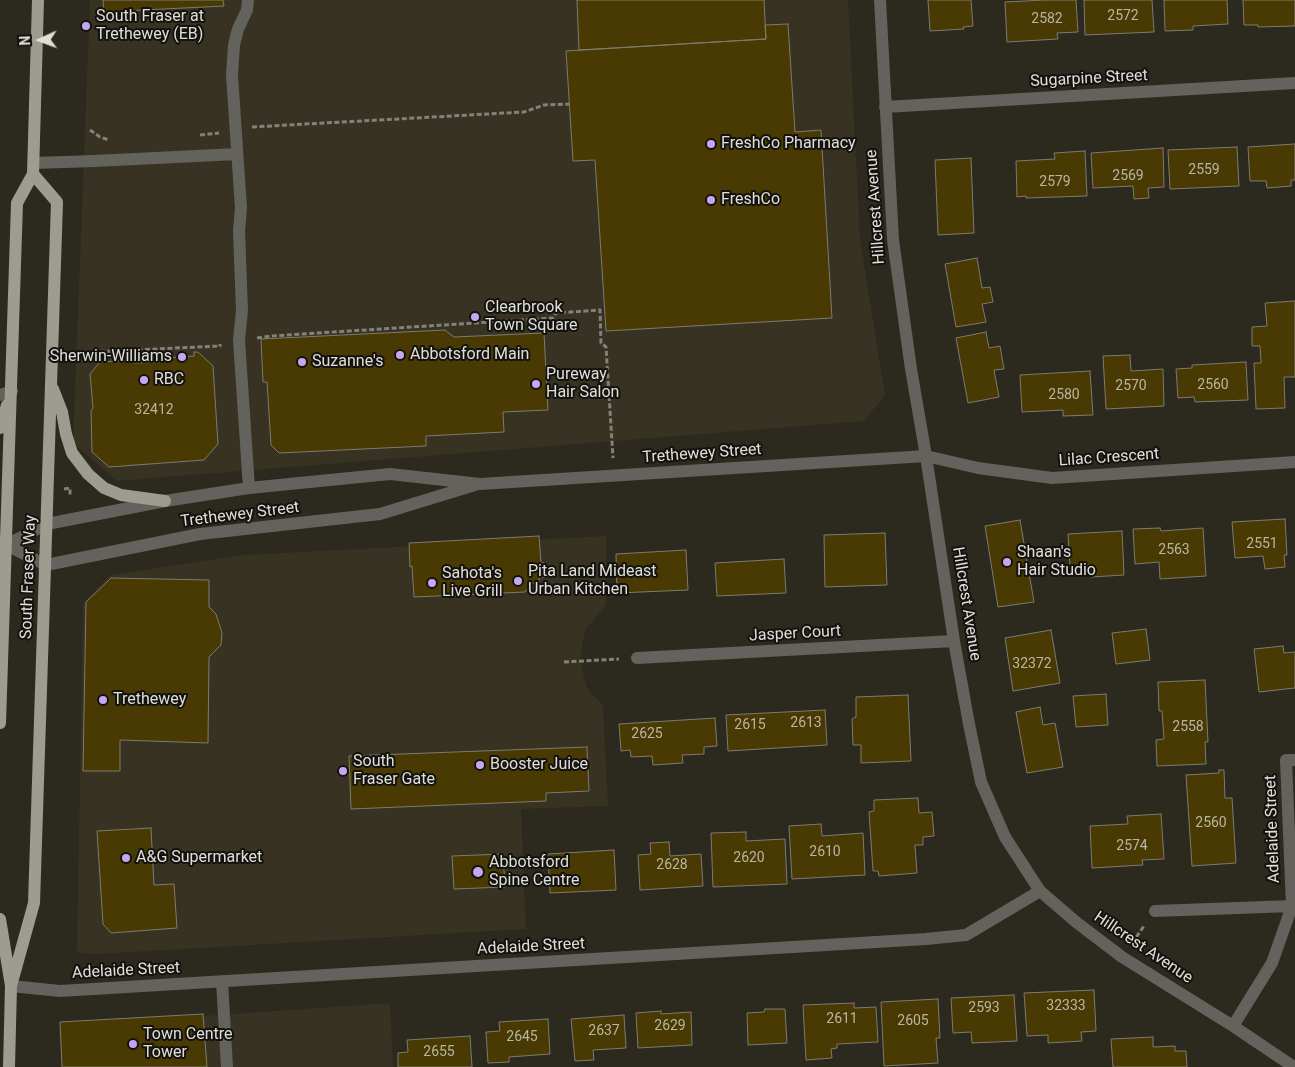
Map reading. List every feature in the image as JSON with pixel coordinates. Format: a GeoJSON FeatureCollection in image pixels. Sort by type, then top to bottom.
{"type":"FeatureCollection","features":[{"type":"Feature","properties":{"kind":"main road","name":"South Fraser Way"},"geometry":{"type":"LineString","coordinates":[[0,723],[6,393],[18,203],[33,168],[38,0]]}},
{"type":"Feature","properties":{"kind":"main road","name":"South Fraser Way"},"geometry":{"type":"LineString","coordinates":[[11,986],[34,903],[57,202],[33,168]]}},
{"type":"Feature","properties":{"kind":"main road"},"geometry":{"type":"LineString","coordinates":[[51,384],[62,412],[72,453],[88,474],[104,488],[121,495],[165,501]]}},
{"type":"Feature","properties":{"kind":"main road"},"geometry":{"type":"LineString","coordinates":[[0,428],[6,393]]}},
{"type":"Feature","properties":{"kind":"main road","name":"South Fraser Way"},"geometry":{"type":"LineString","coordinates":[[0,919],[11,986],[9,1067]]}},
{"type":"Feature","properties":{"kind":"street"},"geometry":{"type":"LineString","coordinates":[[248,0],[247,10],[238,29],[234,45],[232,82],[240,208],[242,304],[240,340],[249,488]]}},
{"type":"Feature","properties":{"kind":"street","name":"Hillcrest Avenue"},"geometry":{"type":"LineString","coordinates":[[880,0],[893,240],[911,369],[954,641],[981,782],[1005,837],[1040,891],[1076,922],[1122,957],[1233,1026],[1294,1067]]}},
{"type":"Feature","properties":{"kind":"street","name":"Sugarpine Street"},"geometry":{"type":"LineString","coordinates":[[886,107],[1295,83]]}},
{"type":"Feature","properties":{"kind":"street"},"geometry":{"type":"LineString","coordinates":[[33,168],[94,162],[237,154]]}},
{"type":"Feature","properties":{"kind":"street","name":"Lilac Crescent"},"geometry":{"type":"LineString","coordinates":[[926,456],[978,468],[1052,478],[1295,462]]}},
{"type":"Feature","properties":{"kind":"street","name":"Trethewey Street"},"geometry":{"type":"LineString","coordinates":[[3,545],[47,524],[165,501],[249,488],[390,474],[480,484],[926,456]]}},
{"type":"Feature","properties":{"kind":"street","name":"Trethewey Street"},"geometry":{"type":"LineString","coordinates":[[46,565],[200,534],[380,514],[480,484]]}},
{"type":"Feature","properties":{"kind":"street"},"geometry":{"type":"LineString","coordinates":[[3,545],[46,565]]}},
{"type":"Feature","properties":{"kind":"street","name":"Jasper Court"},"geometry":{"type":"LineString","coordinates":[[637,658],[954,641]]}},
{"type":"Feature","properties":{"kind":"street","name":"Adelaide Street"},"geometry":{"type":"LineString","coordinates":[[1233,1026],[1272,963],[1292,906],[1286,760],[1295,760]]}},
{"type":"Feature","properties":{"kind":"street","name":"Adelaide Street"},"geometry":{"type":"LineString","coordinates":[[11,986],[60,991],[946,937],[966,935],[1040,891]]}},
{"type":"Feature","properties":{"kind":"street","name":"Adelaide Street"},"geometry":{"type":"LineString","coordinates":[[1155,911],[1292,906]]}},
{"type":"Feature","properties":{"kind":"street"},"geometry":{"type":"LineString","coordinates":[[222,981],[227,1067]]}},
{"type":"Feature","properties":{"kind":"path"},"geometry":{"type":"LineString","coordinates":[[194,135],[213,134],[235,128],[524,112],[544,105],[569,104]]}},
{"type":"Feature","properties":{"kind":"path"},"geometry":{"type":"LineString","coordinates":[[90,130],[100,137],[112,141]]}},
{"type":"Feature","properties":{"kind":"path"},"geometry":{"type":"LineString","coordinates":[[52,354],[220,346],[222,340],[553,318],[556,313],[600,310],[601,343],[606,347],[614,476]]}},
{"type":"Feature","properties":{"kind":"path"},"geometry":{"type":"LineString","coordinates":[[564,662],[637,658]]}},
{"type":"Feature","properties":{"kind":"path"},"geometry":{"type":"LineString","coordinates":[[1122,957],[1155,911]]}},
{"type":"Feature","properties":{"kind":"shaded area","name":"Clearbrook Town Square"},"geometry":{"type":"Polygon","coordinates":[[[90,0],[848,0],[860,239],[885,395],[864,421],[117,481],[73,443],[90,0]]]}},
{"type":"Feature","properties":{"kind":"shaded area","name":"South Fraser Gate"},"geometry":{"type":"Polygon","coordinates":[[[606,536],[606,605],[585,630],[580,661],[587,688],[603,705],[608,806],[521,809],[526,929],[99,954],[77,953],[83,603],[110,575],[243,555],[606,536]]]}},
{"type":"Feature","properties":{"kind":"shaded area"},"geometry":{"type":"Polygon","coordinates":[[[390,1003],[393,1067],[65,1067],[88,1024],[390,1003]]]}},
{"type":"Feature","properties":{"kind":"building"},"geometry":{"type":"Polygon","coordinates":[[[103,0],[223,0],[224,6],[104,12],[103,0]]]}},
{"type":"Feature","properties":{"kind":"building"},"geometry":{"type":"Polygon","coordinates":[[[577,0],[764,0],[766,39],[579,50],[577,0]]]}},
{"type":"Feature","properties":{"kind":"building"},"geometry":{"type":"Polygon","coordinates":[[[928,0],[971,0],[973,26],[963,27],[964,29],[930,31],[928,0]]]}},
{"type":"Feature","properties":{"kind":"building"},"geometry":{"type":"Polygon","coordinates":[[[1076,0],[1078,32],[1057,33],[1058,39],[1007,42],[1005,2],[1076,0]]]}},
{"type":"Feature","properties":{"kind":"building"},"geometry":{"type":"Polygon","coordinates":[[[1084,0],[1152,0],[1154,32],[1085,35],[1084,0]]]}},
{"type":"Feature","properties":{"kind":"building"},"geometry":{"type":"Polygon","coordinates":[[[1164,0],[1227,0],[1228,24],[1193,26],[1193,30],[1165,31],[1164,0]]]}},
{"type":"Feature","properties":{"kind":"building"},"geometry":{"type":"Polygon","coordinates":[[[1243,0],[1295,0],[1295,26],[1258,27],[1258,25],[1244,25],[1243,0]]]}},
{"type":"Feature","properties":{"kind":"building","name":"FreshCo"},"geometry":{"type":"Polygon","coordinates":[[[788,24],[795,132],[821,130],[832,318],[606,331],[595,160],[573,161],[566,51],[766,39],[765,25],[788,24]]]}},
{"type":"Feature","properties":{"kind":"building"},"geometry":{"type":"Polygon","coordinates":[[[1295,144],[1295,180],[1291,180],[1291,186],[1267,188],[1266,181],[1250,181],[1248,147],[1295,144]]]}},
{"type":"Feature","properties":{"kind":"building"},"geometry":{"type":"Polygon","coordinates":[[[1237,147],[1239,186],[1170,189],[1168,150],[1237,147]]]}},
{"type":"Feature","properties":{"kind":"building"},"geometry":{"type":"Polygon","coordinates":[[[1163,148],[1164,187],[1148,188],[1149,198],[1134,199],[1133,186],[1093,188],[1091,153],[1163,148]]]}},
{"type":"Feature","properties":{"kind":"building"},"geometry":{"type":"Polygon","coordinates":[[[1085,151],[1087,196],[1017,197],[1016,161],[1055,159],[1054,153],[1085,151]]]}},
{"type":"Feature","properties":{"kind":"building"},"geometry":{"type":"Polygon","coordinates":[[[971,158],[974,233],[938,235],[935,160],[971,158]]]}},
{"type":"Feature","properties":{"kind":"building"},"geometry":{"type":"Polygon","coordinates":[[[977,258],[982,288],[990,287],[993,302],[982,304],[986,322],[956,327],[945,264],[977,258]]]}},
{"type":"Feature","properties":{"kind":"building"},"geometry":{"type":"Polygon","coordinates":[[[1295,301],[1295,377],[1284,377],[1285,408],[1256,409],[1254,363],[1261,363],[1260,346],[1252,346],[1252,327],[1267,326],[1265,303],[1295,301]]]}},
{"type":"Feature","properties":{"kind":"building"},"geometry":{"type":"Polygon","coordinates":[[[445,330],[454,337],[544,333],[548,410],[503,412],[504,432],[426,436],[426,446],[279,453],[271,445],[267,382],[263,382],[261,339],[445,330]]]}},
{"type":"Feature","properties":{"kind":"building"},"geometry":{"type":"Polygon","coordinates":[[[986,332],[989,348],[1000,346],[1004,369],[994,370],[999,397],[968,403],[956,338],[986,332]]]}},
{"type":"Feature","properties":{"kind":"building"},"geometry":{"type":"Polygon","coordinates":[[[194,352],[198,352],[213,366],[218,444],[204,460],[109,467],[92,452],[91,411],[93,408],[90,374],[100,362],[131,360],[134,363],[161,362],[165,358],[194,356],[194,352]]]}},
{"type":"Feature","properties":{"kind":"building"},"geometry":{"type":"Polygon","coordinates":[[[1130,355],[1131,371],[1163,369],[1164,406],[1106,409],[1103,356],[1130,355]]]}},
{"type":"Feature","properties":{"kind":"building"},"geometry":{"type":"Polygon","coordinates":[[[1246,362],[1248,400],[1195,402],[1194,397],[1178,398],[1176,369],[1192,368],[1192,365],[1246,362]]]}},
{"type":"Feature","properties":{"kind":"building"},"geometry":{"type":"Polygon","coordinates":[[[1090,371],[1093,415],[1063,416],[1063,410],[1022,412],[1020,375],[1090,371]]]}},
{"type":"Feature","properties":{"kind":"building"},"geometry":{"type":"Polygon","coordinates":[[[1285,519],[1287,555],[1284,555],[1285,567],[1265,569],[1263,556],[1235,558],[1232,522],[1285,519]]]}},
{"type":"Feature","properties":{"kind":"building"},"geometry":{"type":"Polygon","coordinates":[[[1020,520],[1034,602],[998,607],[985,526],[1020,520]]]}},
{"type":"Feature","properties":{"kind":"building"},"geometry":{"type":"Polygon","coordinates":[[[1160,528],[1161,531],[1203,528],[1206,576],[1160,579],[1159,562],[1135,564],[1133,529],[1160,528]]]}},
{"type":"Feature","properties":{"kind":"building"},"geometry":{"type":"Polygon","coordinates":[[[1122,531],[1124,575],[1091,577],[1090,565],[1070,566],[1068,534],[1122,531]]]}},
{"type":"Feature","properties":{"kind":"building"},"geometry":{"type":"Polygon","coordinates":[[[885,533],[887,585],[825,587],[824,535],[885,533]]]}},
{"type":"Feature","properties":{"kind":"building"},"geometry":{"type":"Polygon","coordinates":[[[539,536],[541,563],[544,563],[545,577],[539,578],[539,583],[533,583],[525,592],[414,597],[409,543],[539,536]]]}},
{"type":"Feature","properties":{"kind":"building"},"geometry":{"type":"Polygon","coordinates":[[[686,550],[688,590],[617,593],[616,554],[686,550]]]}},
{"type":"Feature","properties":{"kind":"building"},"geometry":{"type":"Polygon","coordinates":[[[784,559],[786,593],[717,596],[715,563],[784,559]]]}},
{"type":"Feature","properties":{"kind":"building"},"geometry":{"type":"Polygon","coordinates":[[[111,578],[209,580],[209,607],[216,614],[222,633],[221,645],[209,657],[208,743],[120,740],[120,771],[83,771],[86,602],[111,578]]]}},
{"type":"Feature","properties":{"kind":"building"},"geometry":{"type":"Polygon","coordinates":[[[1146,629],[1150,660],[1116,664],[1112,633],[1146,629]]]}},
{"type":"Feature","properties":{"kind":"building"},"geometry":{"type":"Polygon","coordinates":[[[1051,630],[1060,683],[1013,691],[1005,638],[1051,630]]]}},
{"type":"Feature","properties":{"kind":"building"},"geometry":{"type":"Polygon","coordinates":[[[1283,646],[1284,653],[1295,652],[1295,688],[1259,692],[1254,649],[1283,646]]]}},
{"type":"Feature","properties":{"kind":"building"},"geometry":{"type":"Polygon","coordinates":[[[1205,680],[1208,742],[1205,742],[1206,764],[1157,766],[1156,740],[1164,739],[1162,711],[1159,711],[1158,682],[1205,680]]]}},
{"type":"Feature","properties":{"kind":"building"},"geometry":{"type":"Polygon","coordinates":[[[1106,694],[1108,725],[1076,727],[1073,696],[1106,694]]]}},
{"type":"Feature","properties":{"kind":"building"},"geometry":{"type":"Polygon","coordinates":[[[908,695],[911,761],[861,763],[861,745],[853,745],[852,719],[856,717],[856,697],[908,695]]]}},
{"type":"Feature","properties":{"kind":"building"},"geometry":{"type":"Polygon","coordinates":[[[1040,707],[1043,725],[1055,723],[1063,767],[1027,773],[1016,712],[1040,707]]]}},
{"type":"Feature","properties":{"kind":"building"},"geometry":{"type":"Polygon","coordinates":[[[825,710],[827,745],[728,751],[726,715],[825,710]]]}},
{"type":"Feature","properties":{"kind":"building"},"geometry":{"type":"Polygon","coordinates":[[[715,718],[717,746],[704,747],[704,754],[682,755],[683,763],[653,765],[652,756],[631,757],[630,750],[621,751],[619,724],[715,718]]]}},
{"type":"Feature","properties":{"kind":"building"},"geometry":{"type":"Polygon","coordinates":[[[587,747],[589,791],[546,793],[546,801],[351,809],[349,756],[587,747]]]}},
{"type":"Feature","properties":{"kind":"building"},"geometry":{"type":"Polygon","coordinates":[[[1219,770],[1224,770],[1225,798],[1232,798],[1236,863],[1192,866],[1186,775],[1219,773],[1219,770]]]}},
{"type":"Feature","properties":{"kind":"building"},"geometry":{"type":"Polygon","coordinates":[[[918,798],[919,813],[932,812],[934,836],[923,837],[923,845],[915,845],[917,873],[879,876],[878,871],[873,871],[869,812],[874,811],[874,800],[918,798]]]}},
{"type":"Feature","properties":{"kind":"building"},"geometry":{"type":"Polygon","coordinates":[[[1161,814],[1164,859],[1142,860],[1143,865],[1092,868],[1090,826],[1128,824],[1127,816],[1161,814]]]}},
{"type":"Feature","properties":{"kind":"building"},"geometry":{"type":"Polygon","coordinates":[[[821,824],[822,836],[863,833],[865,875],[792,879],[789,826],[821,824]]]}},
{"type":"Feature","properties":{"kind":"building","name":"A&G Supermarket"},"geometry":{"type":"Polygon","coordinates":[[[151,828],[154,885],[174,884],[177,928],[111,933],[103,924],[97,831],[151,828]]]}},
{"type":"Feature","properties":{"kind":"building"},"geometry":{"type":"Polygon","coordinates":[[[746,832],[746,841],[785,839],[787,884],[713,887],[711,833],[746,832]]]}},
{"type":"Feature","properties":{"kind":"building"},"geometry":{"type":"Polygon","coordinates":[[[669,842],[670,856],[701,854],[703,886],[640,890],[638,855],[651,854],[650,843],[669,842]]]}},
{"type":"Feature","properties":{"kind":"building"},"geometry":{"type":"Polygon","coordinates":[[[614,850],[616,890],[550,893],[548,854],[614,850]]]}},
{"type":"Feature","properties":{"kind":"building","name":"Abbotsford Spine Centre"},"geometry":{"type":"Polygon","coordinates":[[[503,854],[505,887],[454,889],[452,856],[503,854]]]}},
{"type":"Feature","properties":{"kind":"building"},"geometry":{"type":"Polygon","coordinates":[[[1094,990],[1096,1031],[1081,1032],[1082,1041],[1048,1043],[1048,1035],[1027,1036],[1024,993],[1094,990]]]}},
{"type":"Feature","properties":{"kind":"building"},"geometry":{"type":"Polygon","coordinates":[[[1014,995],[1017,1041],[972,1043],[971,1032],[953,1033],[951,998],[1014,995]]]}},
{"type":"Feature","properties":{"kind":"building"},"geometry":{"type":"Polygon","coordinates":[[[938,999],[940,1038],[936,1038],[938,1063],[884,1066],[881,1002],[938,999]]]}},
{"type":"Feature","properties":{"kind":"building"},"geometry":{"type":"Polygon","coordinates":[[[854,1003],[854,1008],[876,1007],[878,1042],[837,1044],[837,1048],[831,1049],[832,1058],[806,1060],[803,1005],[854,1003]]]}},
{"type":"Feature","properties":{"kind":"building"},"geometry":{"type":"Polygon","coordinates":[[[765,1009],[785,1009],[787,1043],[748,1045],[747,1013],[764,1012],[765,1009]]]}},
{"type":"Feature","properties":{"kind":"building"},"geometry":{"type":"Polygon","coordinates":[[[661,1011],[661,1014],[691,1012],[692,1045],[638,1048],[636,1013],[661,1011]]]}},
{"type":"Feature","properties":{"kind":"building","name":"Town Centre Tower"},"geometry":{"type":"Polygon","coordinates":[[[203,1014],[207,1067],[62,1067],[60,1022],[203,1014]]]}},
{"type":"Feature","properties":{"kind":"building"},"geometry":{"type":"Polygon","coordinates":[[[624,1015],[626,1048],[593,1050],[594,1060],[575,1061],[571,1019],[624,1015]]]}},
{"type":"Feature","properties":{"kind":"building"},"geometry":{"type":"Polygon","coordinates":[[[548,1019],[550,1054],[509,1057],[509,1062],[488,1063],[486,1032],[500,1031],[499,1022],[548,1019]]]}},
{"type":"Feature","properties":{"kind":"building"},"geometry":{"type":"Polygon","coordinates":[[[470,1036],[472,1067],[398,1067],[398,1053],[408,1052],[407,1040],[470,1036]]]}},
{"type":"Feature","properties":{"kind":"building"},"geometry":{"type":"Polygon","coordinates":[[[1153,1037],[1153,1047],[1175,1046],[1175,1051],[1186,1051],[1187,1067],[1113,1067],[1111,1039],[1153,1037]]]}},
{"type":"Feature","properties":{"kind":"place","name":"South Fraser at Trethewey (EB)"},"geometry":{"type":"Point","coordinates":[86,26]}},
{"type":"Feature","properties":{"kind":"place","name":"FreshCo Pharmacy"},"geometry":{"type":"Point","coordinates":[711,144]}},
{"type":"Feature","properties":{"kind":"place","name":"FreshCo"},"geometry":{"type":"Point","coordinates":[711,200]}},
{"type":"Feature","properties":{"kind":"place","name":"Clearbrook Town Square"},"geometry":{"type":"Point","coordinates":[475,317]}},
{"type":"Feature","properties":{"kind":"place","name":"Abbotsford Main"},"geometry":{"type":"Point","coordinates":[400,355]}},
{"type":"Feature","properties":{"kind":"place","name":"Sherwin-Williams"},"geometry":{"type":"Point","coordinates":[182,357]}},
{"type":"Feature","properties":{"kind":"place","name":"Suzanne's"},"geometry":{"type":"Point","coordinates":[302,362]}},
{"type":"Feature","properties":{"kind":"place","name":"RBC"},"geometry":{"type":"Point","coordinates":[144,380]}},
{"type":"Feature","properties":{"kind":"place","name":"Pureway Hair Salon"},"geometry":{"type":"Point","coordinates":[536,384]}},
{"type":"Feature","properties":{"kind":"place","name":"Shaan's Hair Studio"},"geometry":{"type":"Point","coordinates":[1007,562]}},
{"type":"Feature","properties":{"kind":"place","name":"Pita Land Mideast Urban Kitchen"},"geometry":{"type":"Point","coordinates":[518,581]}},
{"type":"Feature","properties":{"kind":"place","name":"Sahota's Live Grill"},"geometry":{"type":"Point","coordinates":[432,583]}},
{"type":"Feature","properties":{"kind":"place","name":"Trethewey"},"geometry":{"type":"Point","coordinates":[103,700]}},
{"type":"Feature","properties":{"kind":"place","name":"Booster Juice"},"geometry":{"type":"Point","coordinates":[480,765]}},
{"type":"Feature","properties":{"kind":"place","name":"South Fraser Gate"},"geometry":{"type":"Point","coordinates":[343,771]}},
{"type":"Feature","properties":{"kind":"place","name":"A&G Supermarket"},"geometry":{"type":"Point","coordinates":[126,858]}},
{"type":"Feature","properties":{"kind":"place","name":"Abbotsford Spine Centre"},"geometry":{"type":"Point","coordinates":[478,872]}},
{"type":"Feature","properties":{"kind":"place","name":"Town Centre Tower"},"geometry":{"type":"Point","coordinates":[133,1044]}}]}
